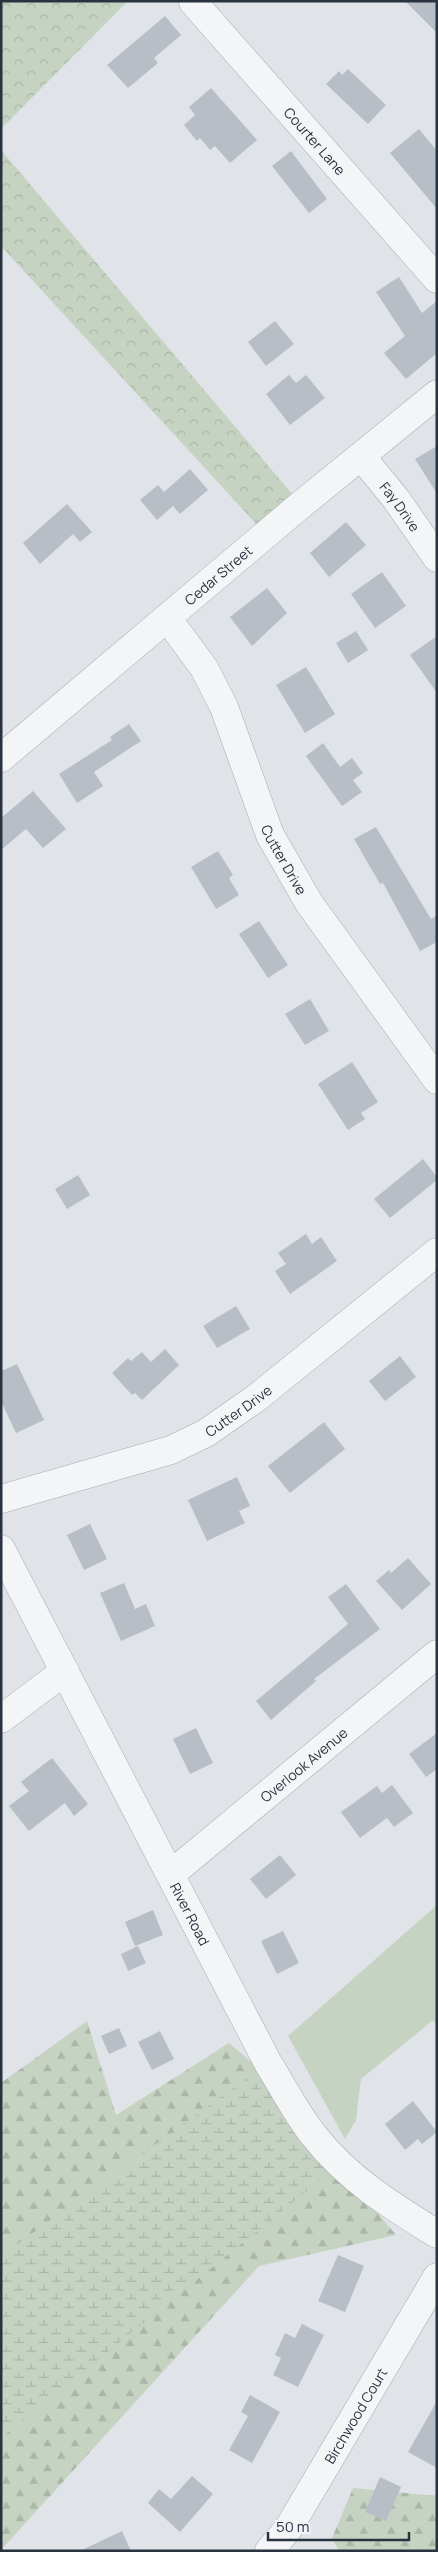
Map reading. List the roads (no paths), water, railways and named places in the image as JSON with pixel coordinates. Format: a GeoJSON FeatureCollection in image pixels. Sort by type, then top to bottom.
{"type":"FeatureCollection","features":[{"type":"Feature","properties":{"kind":"street","name":"Courter Lane"},"geometry":{"type":"LineString","coordinates":[[193,2],[437,279]]}},
{"type":"Feature","properties":{"kind":"street","name":"Cedar Street"},"geometry":{"type":"LineString","coordinates":[[1,758],[437,394]]}},
{"type":"Feature","properties":{"kind":"street","name":"Fay Drive"},"geometry":{"type":"LineString","coordinates":[[361,456],[396,499],[437,558]]}},
{"type":"Feature","properties":{"kind":"street","name":"Cutter Drive"},"geometry":{"type":"LineString","coordinates":[[168,619],[204,668],[224,707],[270,835],[309,904],[437,1080]]}},
{"type":"Feature","properties":{"kind":"street","name":"Cutter Drive"},"geometry":{"type":"LineString","coordinates":[[1,1500],[144,1459],[171,1450],[206,1433],[255,1399],[437,1252]]}},
{"type":"Feature","properties":{"kind":"street","name":"River Road"},"geometry":{"type":"LineString","coordinates":[[1,1549],[268,2062],[314,2136],[339,2165],[362,2185],[437,2234]]}},
{"type":"Feature","properties":{"kind":"street","name":"Overlook Avenue"},"geometry":{"type":"LineString","coordinates":[[171,1874],[437,1654]]}},
{"type":"Feature","properties":{"kind":"street"},"geometry":{"type":"LineString","coordinates":[[1,1719],[65,1671]]}},
{"type":"Feature","properties":{"kind":"street","name":"Birchwood Court"},"geometry":{"type":"LineString","coordinates":[[269,2551],[288,2529],[437,2277]]}}]}
